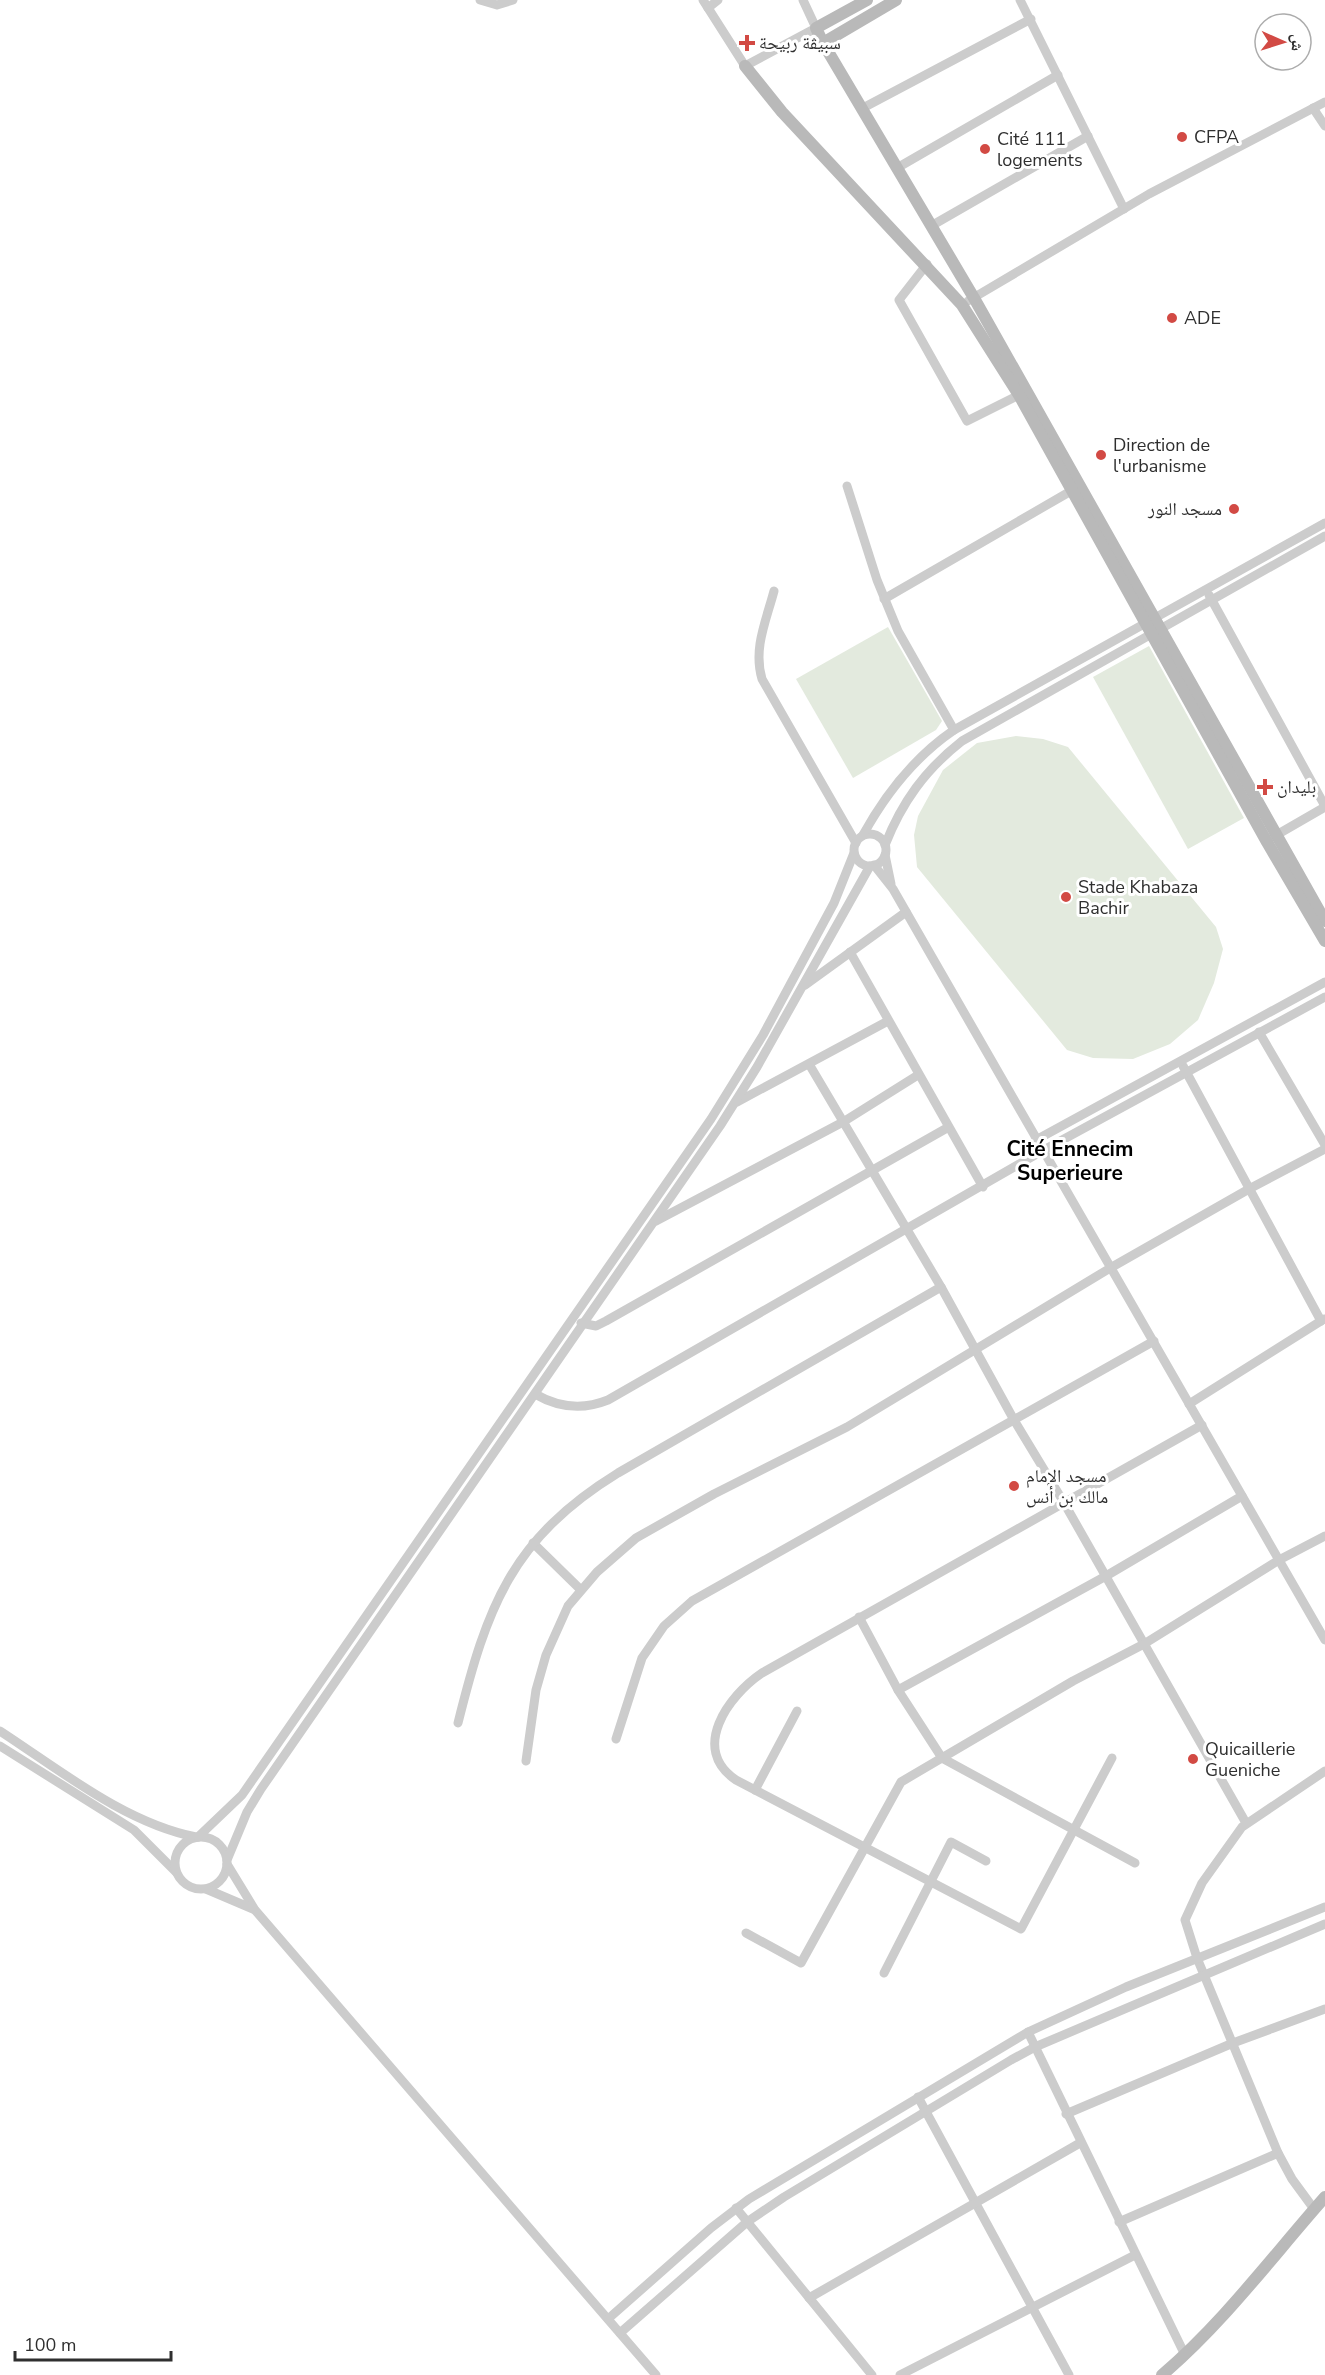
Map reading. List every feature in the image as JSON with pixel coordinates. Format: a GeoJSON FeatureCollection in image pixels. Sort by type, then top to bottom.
{"type":"FeatureCollection","features":[{"type":"Feature","properties":{"kind":"street"},"geometry":{"type":"LineString","coordinates":[[480,0],[497,6],[513,0]]}},
{"type":"Feature","properties":{"kind":"street"},"geometry":{"type":"LineString","coordinates":[[718,0],[706,4],[745,66],[782,112],[927,264],[962,305],[1019,395],[1071,491],[1153,627]]}},
{"type":"Feature","properties":{"kind":"street"},"geometry":{"type":"LineString","coordinates":[[803,0],[823,43],[974,298],[1325,941]]}},
{"type":"Feature","properties":{"kind":"street"},"geometry":{"type":"LineString","coordinates":[[745,66],[867,0]]}},
{"type":"Feature","properties":{"kind":"street"},"geometry":{"type":"LineString","coordinates":[[823,43],[896,0]]}},
{"type":"Feature","properties":{"kind":"street"},"geometry":{"type":"LineString","coordinates":[[1020,0],[1124,209]]}},
{"type":"Feature","properties":{"kind":"street"},"geometry":{"type":"LineString","coordinates":[[861,109],[1031,19]]}},
{"type":"Feature","properties":{"kind":"street"},"geometry":{"type":"LineString","coordinates":[[897,168],[1058,75]]}},
{"type":"Feature","properties":{"kind":"street"},"geometry":{"type":"LineString","coordinates":[[962,305],[1124,209],[1324,104]]}},
{"type":"Feature","properties":{"kind":"street"},"geometry":{"type":"LineString","coordinates":[[1313,108],[1325,126]]}},
{"type":"Feature","properties":{"kind":"street"},"geometry":{"type":"LineString","coordinates":[[931,226],[1088,136]]}},
{"type":"Feature","properties":{"kind":"street"},"geometry":{"type":"LineString","coordinates":[[927,264],[899,300],[968,421],[1019,395]]}},
{"type":"Feature","properties":{"kind":"street"},"geometry":{"type":"LineString","coordinates":[[847,486],[884,599],[908,651],[954,730]]}},
{"type":"Feature","properties":{"kind":"street"},"geometry":{"type":"LineString","coordinates":[[884,599],[1071,491]]}},
{"type":"Feature","properties":{"kind":"street"},"geometry":{"type":"LineString","coordinates":[[893,889],[885,845],[908,796],[922,777],[953,748],[1153,627],[1206,591],[1325,523]]}},
{"type":"Feature","properties":{"kind":"street"},"geometry":{"type":"LineString","coordinates":[[176,1872],[174,1864],[178,1849],[184,1843],[197,1837],[242,1795],[734,1085],[834,903],[858,844],[880,806],[906,774],[938,741],[954,730],[1153,627],[1212,601],[1325,536]]}},
{"type":"Feature","properties":{"kind":"street"},"geometry":{"type":"LineString","coordinates":[[774,591],[759,646],[759,669],[762,680],[858,844],[862,864],[872,866],[893,889],[1325,1640]]}},
{"type":"Feature","properties":{"kind":"street"},"geometry":{"type":"LineString","coordinates":[[1206,591],[1325,807],[1271,839]]}},
{"type":"Feature","properties":{"kind":"street"},"geometry":{"type":"LineString","coordinates":[[858,844],[874,834],[885,845]]}},
{"type":"Feature","properties":{"kind":"street"},"geometry":{"type":"LineString","coordinates":[[1271,839],[1325,921]]}},
{"type":"Feature","properties":{"kind":"street"},"geometry":{"type":"LineString","coordinates":[[206,1889],[221,1880],[247,1812],[261,1789],[735,1104],[872,866],[885,855]]}},
{"type":"Feature","properties":{"kind":"street"},"geometry":{"type":"LineString","coordinates":[[802,986],[906,912]]}},
{"type":"Feature","properties":{"kind":"street"},"geometry":{"type":"LineString","coordinates":[[850,952],[982,1187]]}},
{"type":"Feature","properties":{"kind":"street"},"geometry":{"type":"LineString","coordinates":[[1036,1140],[1325,982]]}},
{"type":"Feature","properties":{"kind":"street"},"geometry":{"type":"LineString","coordinates":[[535,1394],[567,1407],[587,1407],[608,1400],[1042,1151],[1325,997]]}},
{"type":"Feature","properties":{"kind":"street"},"geometry":{"type":"LineString","coordinates":[[735,1104],[888,1021]]}},
{"type":"Feature","properties":{"kind":"street"},"geometry":{"type":"LineString","coordinates":[[526,1761],[534,1700],[546,1655],[568,1606],[581,1590],[636,1538],[714,1494],[847,1427],[975,1348],[1325,1147],[1259,1032]]}},
{"type":"Feature","properties":{"kind":"street"},"geometry":{"type":"LineString","coordinates":[[1180,1061],[1323,1320],[1189,1404]]}},
{"type":"Feature","properties":{"kind":"street"},"geometry":{"type":"LineString","coordinates":[[808,1064],[941,1287],[1014,1420],[1106,1576],[1246,1823]]}},
{"type":"Feature","properties":{"kind":"street"},"geometry":{"type":"LineString","coordinates":[[654,1222],[843,1122],[918,1075]]}},
{"type":"Feature","properties":{"kind":"street"},"geometry":{"type":"LineString","coordinates":[[573,1318],[584,1324],[596,1326],[606,1321],[947,1128]]}},
{"type":"Feature","properties":{"kind":"street"},"geometry":{"type":"LineString","coordinates":[[458,1723],[483,1631],[494,1604],[507,1580],[533,1543],[554,1520],[593,1489],[941,1287]]}},
{"type":"Feature","properties":{"kind":"street"},"geometry":{"type":"LineString","coordinates":[[616,1739],[642,1658],[664,1626],[692,1601],[1154,1341]]}},
{"type":"Feature","properties":{"kind":"street"},"geometry":{"type":"LineString","coordinates":[[1112,1758],[1021,1929],[755,1790],[725,1772],[717,1761],[714,1748],[717,1735],[733,1698],[746,1684],[762,1673],[1202,1425]]}},
{"type":"Feature","properties":{"kind":"street"},"geometry":{"type":"LineString","coordinates":[[898,1690],[1106,1576],[1242,1496]]}},
{"type":"Feature","properties":{"kind":"street"},"geometry":{"type":"LineString","coordinates":[[746,1933],[801,1963],[901,1782],[1073,1681],[1144,1644],[1279,1560],[1325,1536]]}},
{"type":"Feature","properties":{"kind":"street"},"geometry":{"type":"LineString","coordinates":[[533,1543],[581,1590]]}},
{"type":"Feature","properties":{"kind":"street"},"geometry":{"type":"LineString","coordinates":[[859,1617],[898,1690],[942,1758],[1135,1863]]}},
{"type":"Feature","properties":{"kind":"street"},"geometry":{"type":"LineString","coordinates":[[755,1790],[797,1711]]}},
{"type":"Feature","properties":{"kind":"street"},"geometry":{"type":"LineString","coordinates":[[0,1731],[128,1813],[161,1828],[217,1842],[255,1910],[656,2375]]}},
{"type":"Feature","properties":{"kind":"street"},"geometry":{"type":"LineString","coordinates":[[0,1746],[134,1830],[188,1886],[206,1889],[255,1910]]}},
{"type":"Feature","properties":{"kind":"street"},"geometry":{"type":"LineString","coordinates":[[1314,2210],[1292,2180],[1278,2153],[1186,1927],[1187,1912],[1223,1851],[1246,1823],[1325,1771]]}},
{"type":"Feature","properties":{"kind":"street"},"geometry":{"type":"LineString","coordinates":[[884,1973],[929,1881],[951,1842],[986,1861]]}},
{"type":"Feature","properties":{"kind":"street"},"geometry":{"type":"LineString","coordinates":[[608,2319],[736,2208],[1028,2032],[1197,1958],[1325,1907]]}},
{"type":"Feature","properties":{"kind":"street"},"geometry":{"type":"LineString","coordinates":[[620,2333],[747,2222],[784,2197],[1035,2047],[1325,1924]]}},
{"type":"Feature","properties":{"kind":"street"},"geometry":{"type":"LineString","coordinates":[[1066,2114],[1233,2043],[1325,2009]]}},
{"type":"Feature","properties":{"kind":"street"},"geometry":{"type":"LineString","coordinates":[[1028,2032],[1185,2355]]}},
{"type":"Feature","properties":{"kind":"street"},"geometry":{"type":"LineString","coordinates":[[918,2097],[1069,2375]]}},
{"type":"Feature","properties":{"kind":"street"},"geometry":{"type":"LineString","coordinates":[[809,2298],[1080,2143]]}},
{"type":"Feature","properties":{"kind":"street"},"geometry":{"type":"LineString","coordinates":[[1119,2222],[1278,2153]]}},
{"type":"Feature","properties":{"kind":"street"},"geometry":{"type":"LineString","coordinates":[[1162,2375],[1185,2355],[1325,2197]]}},
{"type":"Feature","properties":{"kind":"street"},"geometry":{"type":"LineString","coordinates":[[736,2208],[872,2375]]}},
{"type":"Feature","properties":{"kind":"street"},"geometry":{"type":"LineString","coordinates":[[900,2375],[1135,2255]]}},
{"type":"Feature","properties":{"kind":"shaded area"},"geometry":{"type":"Polygon","coordinates":[[[888,627],[942,721],[936,730],[853,778],[796,679],[888,627]]]}},
{"type":"Feature","properties":{"kind":"shaded area"},"geometry":{"type":"Polygon","coordinates":[[[1149,646],[1244,818],[1188,849],[1093,677],[1149,646]]]}},
{"type":"Feature","properties":{"kind":"shaded area","name":"Stade Khabaza Bachir"},"geometry":{"type":"Polygon","coordinates":[[[1016,736],[1043,739],[1068,747],[1216,927],[1223,949],[1214,983],[1198,1020],[1170,1044],[1133,1059],[1093,1058],[1067,1050],[917,867],[914,835],[918,816],[943,770],[977,743],[1016,736]]]}},
{"type":"Feature","properties":{"kind":"place","name":"سبيڨة ربيحة"},"geometry":{"type":"Point","coordinates":[747,43]}},
{"type":"Feature","properties":{"kind":"place","name":"CFPA"},"geometry":{"type":"Point","coordinates":[1182,137]}},
{"type":"Feature","properties":{"kind":"place","name":"Cité 111 logements"},"geometry":{"type":"Point","coordinates":[985,149]}},
{"type":"Feature","properties":{"kind":"place","name":"ADE"},"geometry":{"type":"Point","coordinates":[1172,318]}},
{"type":"Feature","properties":{"kind":"place","name":"Direction de l'urbanisme"},"geometry":{"type":"Point","coordinates":[1101,455]}},
{"type":"Feature","properties":{"kind":"place","name":"مسجد النور"},"geometry":{"type":"Point","coordinates":[1234,509]}},
{"type":"Feature","properties":{"kind":"place","name":"بليدان"},"geometry":{"type":"Point","coordinates":[1265,787]}},
{"type":"Feature","properties":{"kind":"place","name":"Stade Khabaza Bachir"},"geometry":{"type":"Point","coordinates":[1066,897]}},
{"type":"Feature","properties":{"kind":"place","name":"مسجد الإمام مالك بن أنس"},"geometry":{"type":"Point","coordinates":[1014,1486]}},
{"type":"Feature","properties":{"kind":"place","name":"Quicaillerie Gueniche"},"geometry":{"type":"Point","coordinates":[1193,1759]}},
{"type":"Feature","properties":{"kind":"district","name":"Cité Ennecim Superieure"},"geometry":{"type":"Point","coordinates":[1070,1161]}}]}
